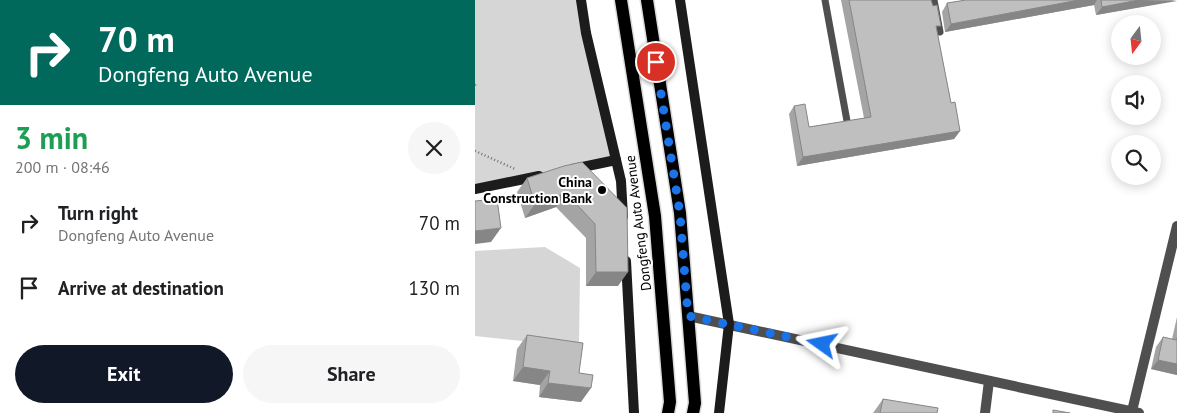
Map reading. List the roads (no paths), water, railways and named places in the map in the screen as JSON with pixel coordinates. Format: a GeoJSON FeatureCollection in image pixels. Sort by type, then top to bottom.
{"type":"FeatureCollection","features":[{"type":"Feature","properties":{"kind":"main road"},"geometry":{"type":"LineString","coordinates":[[614,0],[623,14]]}},
{"type":"Feature","properties":{"kind":"main road","name":"Dongfeng Auto Avenue"},"geometry":{"type":"LineString","coordinates":[[621,0],[655,216],[669,402],[668,413]]}},
{"type":"Feature","properties":{"kind":"main road"},"geometry":{"type":"LineString","coordinates":[[647,2],[680,214],[695,403],[693,413]]}},
{"type":"Feature","properties":{"kind":"street"},"geometry":{"type":"LineString","coordinates":[[581,0],[586,33],[621,181],[624,229]]}},
{"type":"Feature","properties":{"kind":"street"},"geometry":{"type":"LineString","coordinates":[[680,0],[729,324],[719,413]]}},
{"type":"Feature","properties":{"kind":"street"},"geometry":{"type":"LineString","coordinates":[[475,189],[616,160]]}},
{"type":"Feature","properties":{"kind":"street"},"geometry":{"type":"LineString","coordinates":[[688,316],[1135,412],[1177,226]]}},
{"type":"Feature","properties":{"kind":"street"},"geometry":{"type":"LineString","coordinates":[[625,249],[634,413]]}},
{"type":"Feature","properties":{"kind":"street"},"geometry":{"type":"LineString","coordinates":[[985,413],[989,380]]}},
{"type":"Feature","properties":{"kind":"lane"},"geometry":{"type":"LineString","coordinates":[[825,0],[847,121]]}},
{"type":"Feature","properties":{"kind":"lane"},"geometry":{"type":"LineString","coordinates":[[934,0],[940,32]]}},
{"type":"Feature","properties":{"kind":"place","name":"China Construction Bank"},"geometry":{"type":"Point","coordinates":[602,190]}}]}
